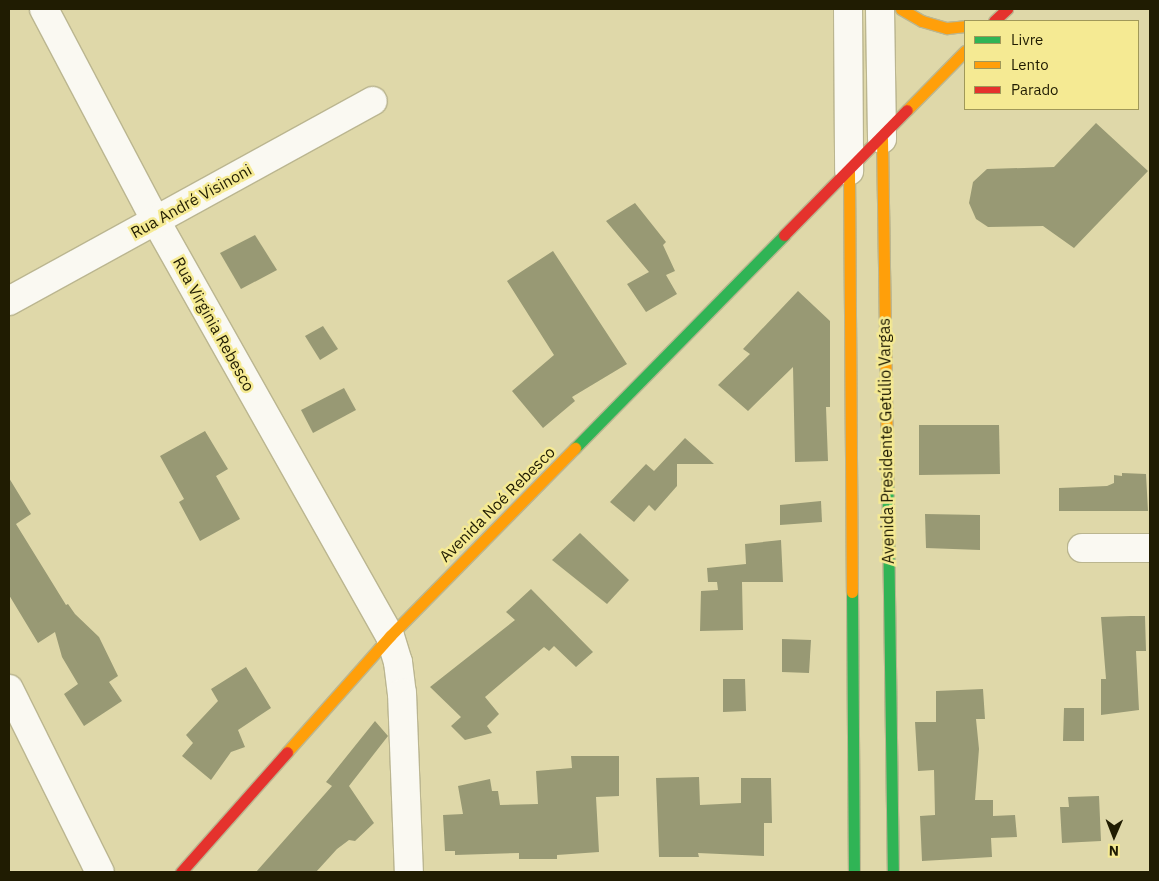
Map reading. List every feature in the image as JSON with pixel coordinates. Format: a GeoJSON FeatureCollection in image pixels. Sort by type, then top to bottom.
{"type":"FeatureCollection","features":[{"type":"Feature","properties":{"kind":"main road"},"geometry":{"type":"LineString","coordinates":[[901,9],[922,22],[946,28],[964,26]]}},
{"type":"Feature","properties":{"kind":"main road"},"geometry":{"type":"LineString","coordinates":[[996,19],[1007,9]]}},
{"type":"Feature","properties":{"kind":"main road","name":"Avenida Noé Rebesco"},"geometry":{"type":"LineString","coordinates":[[181,872],[390,636],[882,138],[964,52]]}},
{"type":"Feature","properties":{"kind":"main road","name":"Avenida Presidente Getúlio Vargas"},"geometry":{"type":"LineString","coordinates":[[882,138],[893,872]]}},
{"type":"Feature","properties":{"kind":"main road"},"geometry":{"type":"LineString","coordinates":[[848,171],[854,872]]}},
{"type":"Feature","properties":{"kind":"street","name":"Rua Virginia Rebesco"},"geometry":{"type":"LineString","coordinates":[[44,9],[156,221],[390,636],[398,662],[402,693],[409,872]]}},
{"type":"Feature","properties":{"kind":"street"},"geometry":{"type":"LineString","coordinates":[[848,9],[848,171]]}},
{"type":"Feature","properties":{"kind":"street","name":"Avenida Presidente Getúlio Vargas"},"geometry":{"type":"LineString","coordinates":[[880,9],[882,138]]}},
{"type":"Feature","properties":{"kind":"street","name":"Rua André Visinoni"},"geometry":{"type":"LineString","coordinates":[[9,301],[373,101]]}},
{"type":"Feature","properties":{"kind":"street"},"geometry":{"type":"LineString","coordinates":[[1082,548],[1150,548]]}},
{"type":"Feature","properties":{"kind":"street"},"geometry":{"type":"LineString","coordinates":[[9,689],[100,872]]}},
{"type":"Feature","properties":{"kind":"building"},"geometry":{"type":"Polygon","coordinates":[[[1096,123],[1148,171],[1074,248],[1043,226],[988,227],[976,219],[969,203],[973,182],[987,169],[1054,167],[1096,123]]]}},
{"type":"Feature","properties":{"kind":"building"},"geometry":{"type":"Polygon","coordinates":[[[635,203],[666,242],[663,245],[675,271],[666,275],[677,294],[646,312],[627,284],[649,272],[606,221],[635,203]]]}},
{"type":"Feature","properties":{"kind":"building"},"geometry":{"type":"Polygon","coordinates":[[[255,235],[277,270],[241,289],[220,253],[255,235]]]}},
{"type":"Feature","properties":{"kind":"building"},"geometry":{"type":"Polygon","coordinates":[[[553,251],[627,364],[572,397],[575,401],[543,428],[512,391],[554,355],[507,281],[553,251]]]}},
{"type":"Feature","properties":{"kind":"building"},"geometry":{"type":"Polygon","coordinates":[[[798,291],[830,321],[830,407],[826,407],[828,461],[795,462],[793,367],[748,411],[718,385],[750,354],[743,349],[798,291]]]}},
{"type":"Feature","properties":{"kind":"building"},"geometry":{"type":"Polygon","coordinates":[[[323,326],[338,349],[320,360],[305,336],[323,326]]]}},
{"type":"Feature","properties":{"kind":"building"},"geometry":{"type":"Polygon","coordinates":[[[344,388],[356,410],[313,433],[301,410],[344,388]]]}},
{"type":"Feature","properties":{"kind":"building"},"geometry":{"type":"Polygon","coordinates":[[[919,425],[999,425],[1000,474],[919,475],[919,425]]]}},
{"type":"Feature","properties":{"kind":"building"},"geometry":{"type":"Polygon","coordinates":[[[205,431],[228,469],[216,476],[240,519],[200,541],[179,502],[184,499],[160,456],[205,431]]]}},
{"type":"Feature","properties":{"kind":"building"},"geometry":{"type":"Polygon","coordinates":[[[685,438],[714,464],[677,464],[677,486],[655,511],[649,505],[634,522],[610,502],[646,464],[654,471],[685,438]]]}},
{"type":"Feature","properties":{"kind":"building"},"geometry":{"type":"Polygon","coordinates":[[[1122,473],[1146,474],[1148,511],[1059,511],[1059,488],[1107,486],[1114,483],[1114,475],[1122,476],[1122,473]]]}},
{"type":"Feature","properties":{"kind":"building"},"geometry":{"type":"Polygon","coordinates":[[[9,478],[31,514],[16,524],[66,605],[68,604],[75,614],[99,637],[118,676],[109,682],[122,701],[84,726],[64,694],[78,684],[62,657],[55,632],[38,643],[9,595],[9,478]]]}},
{"type":"Feature","properties":{"kind":"building"},"geometry":{"type":"Polygon","coordinates":[[[821,501],[822,522],[780,525],[780,505],[821,501]]]}},
{"type":"Feature","properties":{"kind":"building"},"geometry":{"type":"Polygon","coordinates":[[[925,514],[980,515],[980,550],[926,548],[925,514]]]}},
{"type":"Feature","properties":{"kind":"building"},"geometry":{"type":"Polygon","coordinates":[[[580,533],[629,580],[607,604],[552,560],[580,533]]]}},
{"type":"Feature","properties":{"kind":"building"},"geometry":{"type":"Polygon","coordinates":[[[781,540],[783,582],[742,582],[743,630],[700,631],[701,591],[718,590],[717,582],[708,582],[707,568],[746,564],[745,544],[781,540]]]}},
{"type":"Feature","properties":{"kind":"building"},"geometry":{"type":"Polygon","coordinates":[[[531,589],[593,652],[576,667],[554,646],[549,651],[544,647],[485,697],[499,714],[487,726],[492,733],[465,740],[451,726],[461,717],[430,687],[515,620],[506,612],[531,589]]]}},
{"type":"Feature","properties":{"kind":"building"},"geometry":{"type":"Polygon","coordinates":[[[1145,616],[1146,651],[1136,651],[1139,710],[1101,715],[1101,679],[1106,679],[1101,617],[1145,616]]]}},
{"type":"Feature","properties":{"kind":"building"},"geometry":{"type":"Polygon","coordinates":[[[782,639],[811,640],[809,673],[782,672],[782,639]]]}},
{"type":"Feature","properties":{"kind":"building"},"geometry":{"type":"Polygon","coordinates":[[[246,667],[271,708],[238,730],[245,747],[231,752],[211,780],[182,756],[193,743],[186,735],[218,701],[211,689],[246,667]]]}},
{"type":"Feature","properties":{"kind":"building"},"geometry":{"type":"Polygon","coordinates":[[[723,679],[745,679],[746,711],[723,712],[723,679]]]}},
{"type":"Feature","properties":{"kind":"building"},"geometry":{"type":"Polygon","coordinates":[[[983,689],[985,719],[976,719],[979,749],[975,800],[993,800],[993,816],[1015,815],[1017,837],[991,838],[992,857],[922,861],[920,816],[935,815],[934,770],[918,771],[915,722],[936,722],[936,691],[983,689]]]}},
{"type":"Feature","properties":{"kind":"building"},"geometry":{"type":"Polygon","coordinates":[[[1064,708],[1084,708],[1084,741],[1063,741],[1064,708]]]}},
{"type":"Feature","properties":{"kind":"building"},"geometry":{"type":"Polygon","coordinates":[[[375,721],[388,736],[349,786],[374,823],[355,841],[349,840],[337,849],[316,872],[256,872],[332,786],[326,782],[375,721]]]}},
{"type":"Feature","properties":{"kind":"building"},"geometry":{"type":"Polygon","coordinates":[[[571,756],[619,756],[619,796],[596,797],[599,852],[557,855],[557,859],[519,859],[519,853],[455,855],[455,851],[445,851],[443,815],[463,814],[458,786],[490,779],[492,791],[498,791],[500,805],[538,804],[536,771],[572,768],[571,756]]]}},
{"type":"Feature","properties":{"kind":"building"},"geometry":{"type":"Polygon","coordinates":[[[699,777],[700,805],[741,803],[741,778],[771,778],[772,823],[764,823],[764,856],[698,853],[699,857],[659,857],[656,778],[699,777]]]}},
{"type":"Feature","properties":{"kind":"building"},"geometry":{"type":"Polygon","coordinates":[[[1099,796],[1101,841],[1062,843],[1060,807],[1069,807],[1068,797],[1099,796]]]}},
{"type":"Feature","properties":{"kind":"traffic: fast"},"geometry":{"type":"LineString","coordinates":[[575,448],[784,235]]}},
{"type":"Feature","properties":{"kind":"traffic: fast"},"geometry":{"type":"LineString","coordinates":[[887,451],[893,872]]}},
{"type":"Feature","properties":{"kind":"traffic: fast"},"geometry":{"type":"LineString","coordinates":[[852,592],[854,872]]}},
{"type":"Feature","properties":{"kind":"traffic: slow"},"geometry":{"type":"LineString","coordinates":[[901,9],[922,21],[947,28],[964,26]]}},
{"type":"Feature","properties":{"kind":"traffic: slow"},"geometry":{"type":"LineString","coordinates":[[907,110],[964,52]]}},
{"type":"Feature","properties":{"kind":"traffic: slow"},"geometry":{"type":"LineString","coordinates":[[882,139],[887,451]]}},
{"type":"Feature","properties":{"kind":"traffic: slow"},"geometry":{"type":"LineString","coordinates":[[849,171],[852,592]]}},
{"type":"Feature","properties":{"kind":"traffic: slow"},"geometry":{"type":"LineString","coordinates":[[287,752],[390,636],[575,448]]}},
{"type":"Feature","properties":{"kind":"traffic: jam"},"geometry":{"type":"LineString","coordinates":[[995,20],[1007,9]]}},
{"type":"Feature","properties":{"kind":"traffic: jam"},"geometry":{"type":"LineString","coordinates":[[784,235],[907,110]]}},
{"type":"Feature","properties":{"kind":"traffic: jam"},"geometry":{"type":"LineString","coordinates":[[181,872],[287,752]]}}]}
